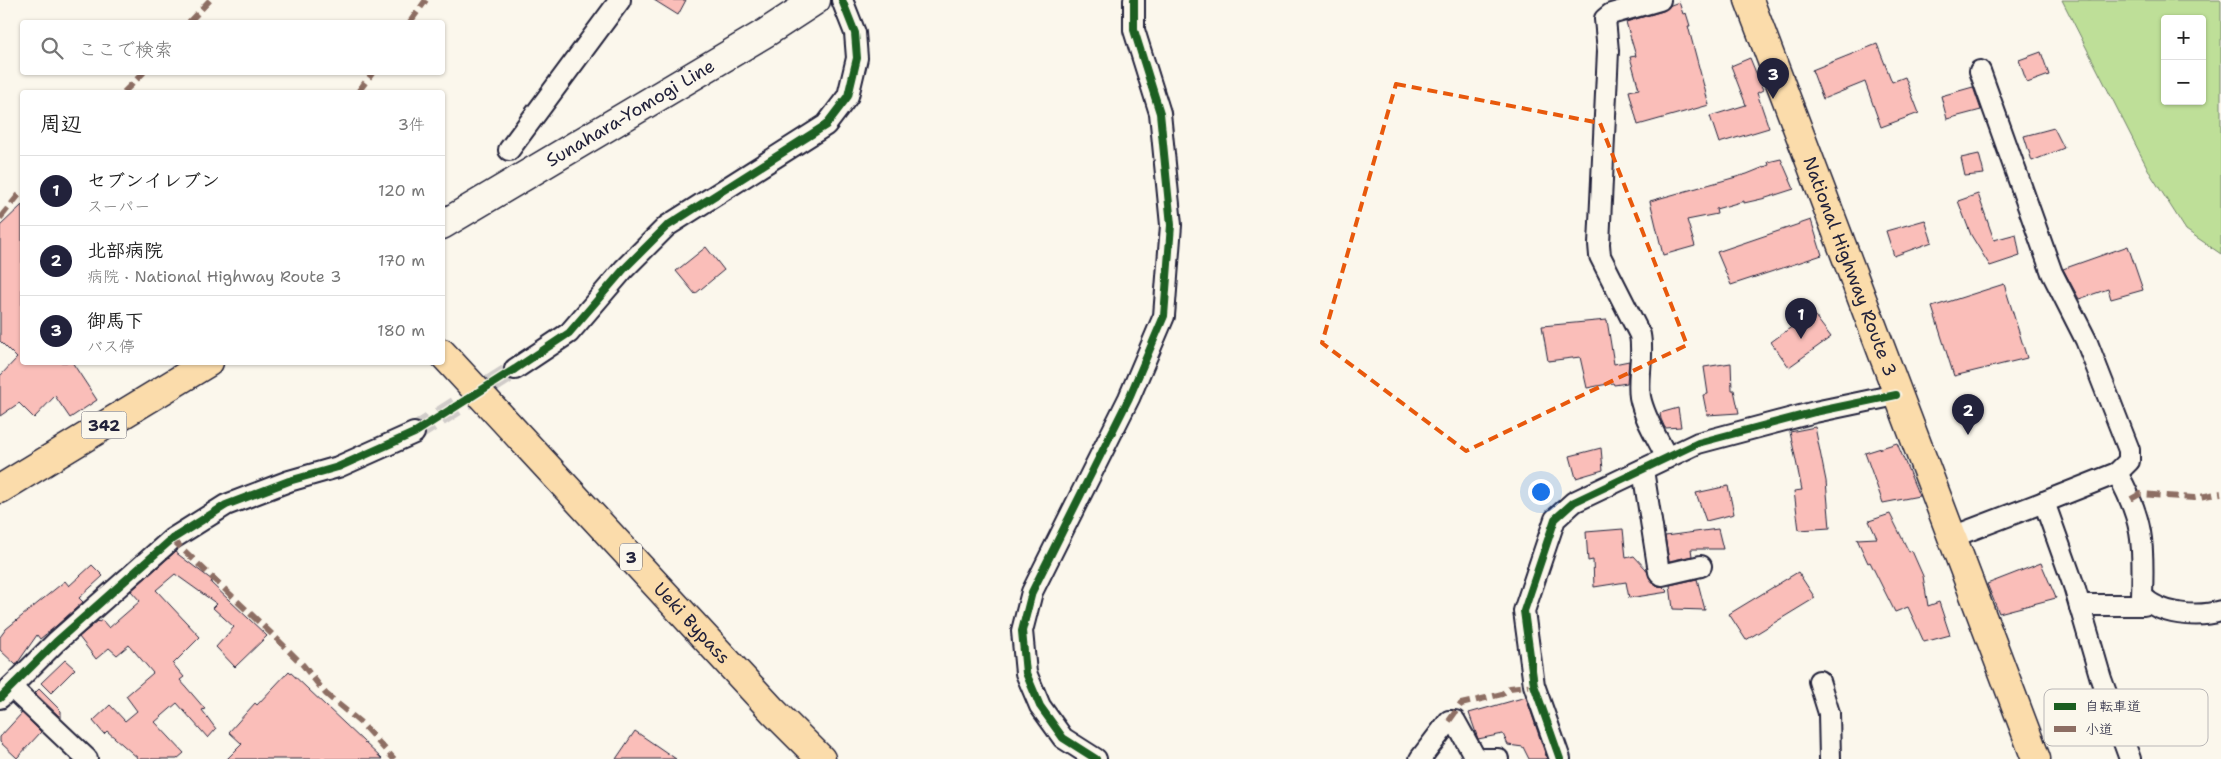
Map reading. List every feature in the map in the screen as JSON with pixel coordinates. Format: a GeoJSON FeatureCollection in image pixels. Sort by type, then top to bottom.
{"type":"FeatureCollection","features":[{"type":"Feature","properties":{"kind":"highway","name":"National Highway Route 3"},"geometry":{"type":"LineString","coordinates":[[1748,0],[1850,266],[1896,395],[2036,759]]}},
{"type":"Feature","properties":{"kind":"highway","name":"Ueki Bypass"},"geometry":{"type":"LineString","coordinates":[[445,356],[773,711],[821,759]]}},
{"type":"Feature","properties":{"kind":"highway","name":"342"},"geometry":{"type":"LineString","coordinates":[[0,489],[204,365]]}},
{"type":"Feature","properties":{"kind":"main road","name":"Sunahara-Yomogi Line"},"geometry":{"type":"LineString","coordinates":[[445,223],[768,32],[816,0]]}},
{"type":"Feature","properties":{"kind":"street"},"geometry":{"type":"LineString","coordinates":[[509,150],[620,0]]}},
{"type":"Feature","properties":{"kind":"street"},"geometry":{"type":"LineString","coordinates":[[515,369],[569,333],[624,269],[668,226],[826,124],[848,96],[857,58],[855,33],[842,0]]}},
{"type":"Feature","properties":{"kind":"street"},"geometry":{"type":"LineString","coordinates":[[1096,759],[1063,738],[1040,706],[1026,673],[1022,631],[1032,592],[1129,398],[1164,316],[1171,225],[1160,113],[1134,30],[1134,0]]}},
{"type":"Feature","properties":{"kind":"street"},"geometry":{"type":"LineString","coordinates":[[1660,0],[1611,14],[1605,19],[1608,51],[1599,244],[1600,256],[1640,335],[1642,344],[1640,397],[1648,420],[1667,458]]}},
{"type":"Feature","properties":{"kind":"street"},"geometry":{"type":"LineString","coordinates":[[1952,537],[2117,473],[2130,460],[2130,450],[2086,340],[2052,273],[1980,71]]}},
{"type":"Feature","properties":{"kind":"street"},"geometry":{"type":"LineString","coordinates":[[1560,759],[1534,685],[1524,611],[1555,519],[1574,502],[1698,443],[1816,412],[1896,395]]}},
{"type":"Feature","properties":{"kind":"street"},"geometry":{"type":"LineString","coordinates":[[87,759],[5,692],[112,591],[172,539],[226,505],[289,482],[338,467],[414,433]]}},
{"type":"Feature","properties":{"kind":"street"},"geometry":{"type":"LineString","coordinates":[[1643,470],[1659,572],[1662,575],[1701,566]]}},
{"type":"Feature","properties":{"kind":"street"},"geometry":{"type":"LineString","coordinates":[[2117,473],[2131,499],[2142,533],[2142,596],[2148,602],[2176,613],[2212,614],[2221,611]]}},
{"type":"Feature","properties":{"kind":"street"},"geometry":{"type":"LineString","coordinates":[[2044,502],[2080,607],[2105,689]]}},
{"type":"Feature","properties":{"kind":"street"},"geometry":{"type":"LineString","coordinates":[[2080,607],[2086,605],[2144,605],[2148,602]]}},
{"type":"Feature","properties":{"kind":"street"},"geometry":{"type":"LineString","coordinates":[[1819,681],[1829,713],[1830,759]]}},
{"type":"Feature","properties":{"kind":"street"},"geometry":{"type":"LineString","coordinates":[[1420,759],[1449,721],[1455,721],[1476,759]]}},
{"type":"Feature","properties":{"kind":"street"},"geometry":{"type":"LineString","coordinates":[[2125,746],[2130,759]]}},
{"type":"Feature","properties":{"kind":"street"},"geometry":{"type":"LineString","coordinates":[[1484,759],[1498,759]]}},
{"type":"Feature","properties":{"kind":"highlighted area"},"geometry":{"type":"Polygon","coordinates":[[[1396,84],[1600,123],[1687,345],[1466,451],[1322,343],[1396,84]]]}},
{"type":"Feature","properties":{"kind":"green space"},"geometry":{"type":"Polygon","coordinates":[[[2062,0],[2221,0],[2221,254],[2186,230],[2151,175],[2062,0]]]}},
{"type":"Feature","properties":{"kind":"building"},"geometry":{"type":"Polygon","coordinates":[[[654,0],[686,0],[678,15],[654,0]]]}},
{"type":"Feature","properties":{"kind":"building"},"geometry":{"type":"Polygon","coordinates":[[[1679,2],[1683,14],[1686,13],[1690,26],[1688,26],[1709,105],[1638,125],[1629,91],[1639,89],[1630,57],[1636,56],[1626,22],[1663,11],[1679,2]]]}},
{"type":"Feature","properties":{"kind":"building"},"geometry":{"type":"Polygon","coordinates":[[[1877,44],[1892,82],[1905,77],[1919,113],[1881,127],[1865,82],[1823,99],[1812,70],[1877,44]]]}},
{"type":"Feature","properties":{"kind":"building"},"geometry":{"type":"Polygon","coordinates":[[[2041,52],[2049,75],[2027,83],[2019,60],[2041,52]]]}},
{"type":"Feature","properties":{"kind":"building"},"geometry":{"type":"Polygon","coordinates":[[[1750,58],[1763,90],[1757,93],[1769,128],[1719,143],[1710,116],[1746,105],[1731,66],[1750,58]]]}},
{"type":"Feature","properties":{"kind":"building"},"geometry":{"type":"Polygon","coordinates":[[[1973,87],[1981,110],[1947,119],[1941,96],[1973,87]]]}},
{"type":"Feature","properties":{"kind":"building"},"geometry":{"type":"Polygon","coordinates":[[[2054,128],[2064,148],[2032,161],[2024,136],[2054,128]]]}},
{"type":"Feature","properties":{"kind":"building"},"geometry":{"type":"Polygon","coordinates":[[[1979,154],[1984,174],[1965,176],[1961,158],[1979,154]]]}},
{"type":"Feature","properties":{"kind":"building"},"geometry":{"type":"Polygon","coordinates":[[[1781,159],[1794,189],[1766,198],[1744,203],[1744,201],[1716,209],[1717,214],[1687,220],[1695,246],[1663,255],[1650,201],[1747,174],[1769,165],[1768,162],[1781,159]]]}},
{"type":"Feature","properties":{"kind":"building"},"geometry":{"type":"Polygon","coordinates":[[[1978,194],[1994,240],[2016,234],[2020,256],[1990,266],[1971,235],[1958,201],[1978,194]]]}},
{"type":"Feature","properties":{"kind":"building"},"geometry":{"type":"Polygon","coordinates":[[[20,207],[20,365],[74,365],[97,400],[70,418],[55,396],[34,418],[19,403],[0,416],[0,376],[17,358],[0,341],[0,226],[20,207]]]}},
{"type":"Feature","properties":{"kind":"building"},"geometry":{"type":"Polygon","coordinates":[[[1811,220],[1822,255],[1731,285],[1717,252],[1811,220]]]}},
{"type":"Feature","properties":{"kind":"building"},"geometry":{"type":"Polygon","coordinates":[[[1925,220],[1932,242],[1894,256],[1886,231],[1925,220]]]}},
{"type":"Feature","properties":{"kind":"building"},"geometry":{"type":"Polygon","coordinates":[[[2128,246],[2143,290],[2111,299],[2108,289],[2079,299],[2063,269],[2128,246]]]}},
{"type":"Feature","properties":{"kind":"building"},"geometry":{"type":"Polygon","coordinates":[[[706,247],[724,270],[695,294],[676,271],[706,247]]]}},
{"type":"Feature","properties":{"kind":"building"},"geometry":{"type":"Polygon","coordinates":[[[2004,284],[2027,358],[1954,376],[1932,307],[2004,284]]]}},
{"type":"Feature","properties":{"kind":"building"},"geometry":{"type":"Polygon","coordinates":[[[1812,312],[1831,337],[1789,367],[1771,342],[1812,312]]]}},
{"type":"Feature","properties":{"kind":"building"},"geometry":{"type":"Polygon","coordinates":[[[1607,320],[1614,364],[1629,361],[1627,383],[1614,385],[1613,383],[1587,388],[1580,357],[1548,361],[1542,326],[1607,320]]]}},
{"type":"Feature","properties":{"kind":"building"},"geometry":{"type":"Polygon","coordinates":[[[1731,363],[1732,390],[1734,390],[1739,413],[1707,415],[1703,395],[1708,394],[1704,367],[1731,363]]]}},
{"type":"Feature","properties":{"kind":"building"},"geometry":{"type":"Polygon","coordinates":[[[1678,408],[1681,427],[1665,428],[1660,413],[1678,408]]]}},
{"type":"Feature","properties":{"kind":"building"},"geometry":{"type":"Polygon","coordinates":[[[1815,427],[1826,481],[1830,528],[1799,530],[1794,491],[1802,490],[1790,432],[1815,427]]]}},
{"type":"Feature","properties":{"kind":"building"},"geometry":{"type":"Polygon","coordinates":[[[1897,443],[1919,496],[1883,503],[1865,453],[1897,443]]]}},
{"type":"Feature","properties":{"kind":"building"},"geometry":{"type":"Polygon","coordinates":[[[1601,448],[1603,470],[1576,478],[1570,456],[1601,448]]]}},
{"type":"Feature","properties":{"kind":"building"},"geometry":{"type":"Polygon","coordinates":[[[1728,486],[1734,514],[1706,521],[1696,493],[1728,486]]]}},
{"type":"Feature","properties":{"kind":"building"},"geometry":{"type":"Polygon","coordinates":[[[1890,514],[1909,552],[1912,551],[1923,576],[1928,606],[1939,602],[1950,635],[1924,642],[1908,607],[1895,612],[1870,562],[1868,563],[1857,539],[1877,538],[1869,521],[1890,514]]]}},
{"type":"Feature","properties":{"kind":"building"},"geometry":{"type":"Polygon","coordinates":[[[1623,529],[1626,558],[1634,556],[1646,569],[1651,580],[1668,592],[1629,598],[1626,582],[1594,587],[1593,560],[1588,561],[1586,532],[1623,529]]]}},
{"type":"Feature","properties":{"kind":"building"},"geometry":{"type":"Polygon","coordinates":[[[1718,529],[1723,549],[1691,549],[1692,556],[1669,561],[1665,536],[1718,529]]]}},
{"type":"Feature","properties":{"kind":"building"},"geometry":{"type":"Polygon","coordinates":[[[175,552],[212,580],[211,583],[267,636],[235,667],[216,647],[234,627],[213,608],[217,604],[175,574],[156,590],[200,637],[173,664],[184,677],[180,680],[205,709],[202,710],[216,729],[208,738],[177,703],[155,722],[184,753],[177,759],[139,759],[107,731],[104,734],[93,721],[110,705],[125,721],[137,711],[126,696],[153,673],[129,645],[117,655],[109,648],[96,659],[79,637],[98,621],[102,620],[109,628],[140,601],[131,591],[175,552]]]}},
{"type":"Feature","properties":{"kind":"building"},"geometry":{"type":"Polygon","coordinates":[[[2041,563],[2056,598],[1999,613],[1987,584],[2041,563]]]}},
{"type":"Feature","properties":{"kind":"building"},"geometry":{"type":"Polygon","coordinates":[[[92,565],[103,576],[79,598],[83,602],[40,639],[37,635],[16,665],[0,650],[0,637],[6,629],[65,581],[69,586],[92,565]]]}},
{"type":"Feature","properties":{"kind":"building"},"geometry":{"type":"Polygon","coordinates":[[[1798,572],[1815,598],[1746,640],[1729,614],[1798,572]]]}},
{"type":"Feature","properties":{"kind":"building"},"geometry":{"type":"Polygon","coordinates":[[[1697,579],[1705,610],[1673,609],[1670,585],[1697,579]]]}},
{"type":"Feature","properties":{"kind":"building"},"geometry":{"type":"Polygon","coordinates":[[[65,660],[75,669],[51,693],[41,683],[65,660]]]}},
{"type":"Feature","properties":{"kind":"building"},"geometry":{"type":"Polygon","coordinates":[[[289,671],[382,759],[227,759],[242,744],[229,732],[255,703],[257,705],[289,671]]]}},
{"type":"Feature","properties":{"kind":"building"},"geometry":{"type":"Polygon","coordinates":[[[39,689],[61,711],[61,718],[35,693],[39,689]]]}},
{"type":"Feature","properties":{"kind":"building"},"geometry":{"type":"Polygon","coordinates":[[[1526,697],[1547,759],[1529,759],[1523,747],[1508,745],[1503,734],[1478,739],[1469,713],[1526,697]]]}},
{"type":"Feature","properties":{"kind":"building"},"geometry":{"type":"Polygon","coordinates":[[[22,713],[41,732],[17,758],[0,742],[0,737],[22,713]]]}},
{"type":"Feature","properties":{"kind":"building"},"geometry":{"type":"Polygon","coordinates":[[[635,731],[676,759],[616,759],[635,731]]]}},
{"type":"Feature","properties":{"kind":"tunnel"},"geometry":{"type":"LineString","coordinates":[[414,433],[515,369]]}},
{"type":"Feature","properties":{"kind":"marked path"},"geometry":{"type":"LineString","coordinates":[[191,20],[210,0]]}},
{"type":"Feature","properties":{"kind":"marked path"},"geometry":{"type":"LineString","coordinates":[[411,20],[426,0]]}},
{"type":"Feature","properties":{"kind":"marked path"},"geometry":{"type":"LineString","coordinates":[[126,90],[141,75]]}},
{"type":"Feature","properties":{"kind":"marked path"},"geometry":{"type":"LineString","coordinates":[[360,90],[371,75]]}},
{"type":"Feature","properties":{"kind":"marked path"},"geometry":{"type":"LineString","coordinates":[[0,218],[20,193]]}},
{"type":"Feature","properties":{"kind":"marked path"},"geometry":{"type":"LineString","coordinates":[[2131,499],[2140,494],[2194,498],[2221,493]]}},
{"type":"Feature","properties":{"kind":"marked path"},"geometry":{"type":"LineString","coordinates":[[172,539],[277,639],[303,665],[326,694],[361,723],[394,759]]}},
{"type":"Feature","properties":{"kind":"marked path"},"geometry":{"type":"LineString","coordinates":[[1449,721],[1461,704],[1502,694],[1510,688],[1534,685]]}},
{"type":"Feature","properties":{"kind":"cycle path"},"geometry":{"type":"LineString","coordinates":[[0,698],[56,642],[172,539],[226,505],[289,481],[338,467],[414,433],[569,333],[624,269],[667,226],[826,125],[848,96],[857,58],[855,33],[842,0]]}},
{"type":"Feature","properties":{"kind":"cycle path"},"geometry":{"type":"LineString","coordinates":[[1096,759],[1063,738],[1040,706],[1026,673],[1022,631],[1032,592],[1129,398],[1164,316],[1171,225],[1160,113],[1134,30],[1134,0]]}},
{"type":"Feature","properties":{"kind":"cycle path"},"geometry":{"type":"LineString","coordinates":[[1560,759],[1534,685],[1524,611],[1555,519],[1574,502],[1698,443],[1815,412],[1896,395]]}},
{"type":"Feature","properties":{"kind":"place","name":"御馬下"},"geometry":{"type":"Point","coordinates":[1773,99]}},
{"type":"Feature","properties":{"kind":"place","name":"セブンイレブン"},"geometry":{"type":"Point","coordinates":[1801,339]}},
{"type":"Feature","properties":{"kind":"place","name":"北部病院"},"geometry":{"type":"Point","coordinates":[1968,435]}}]}
